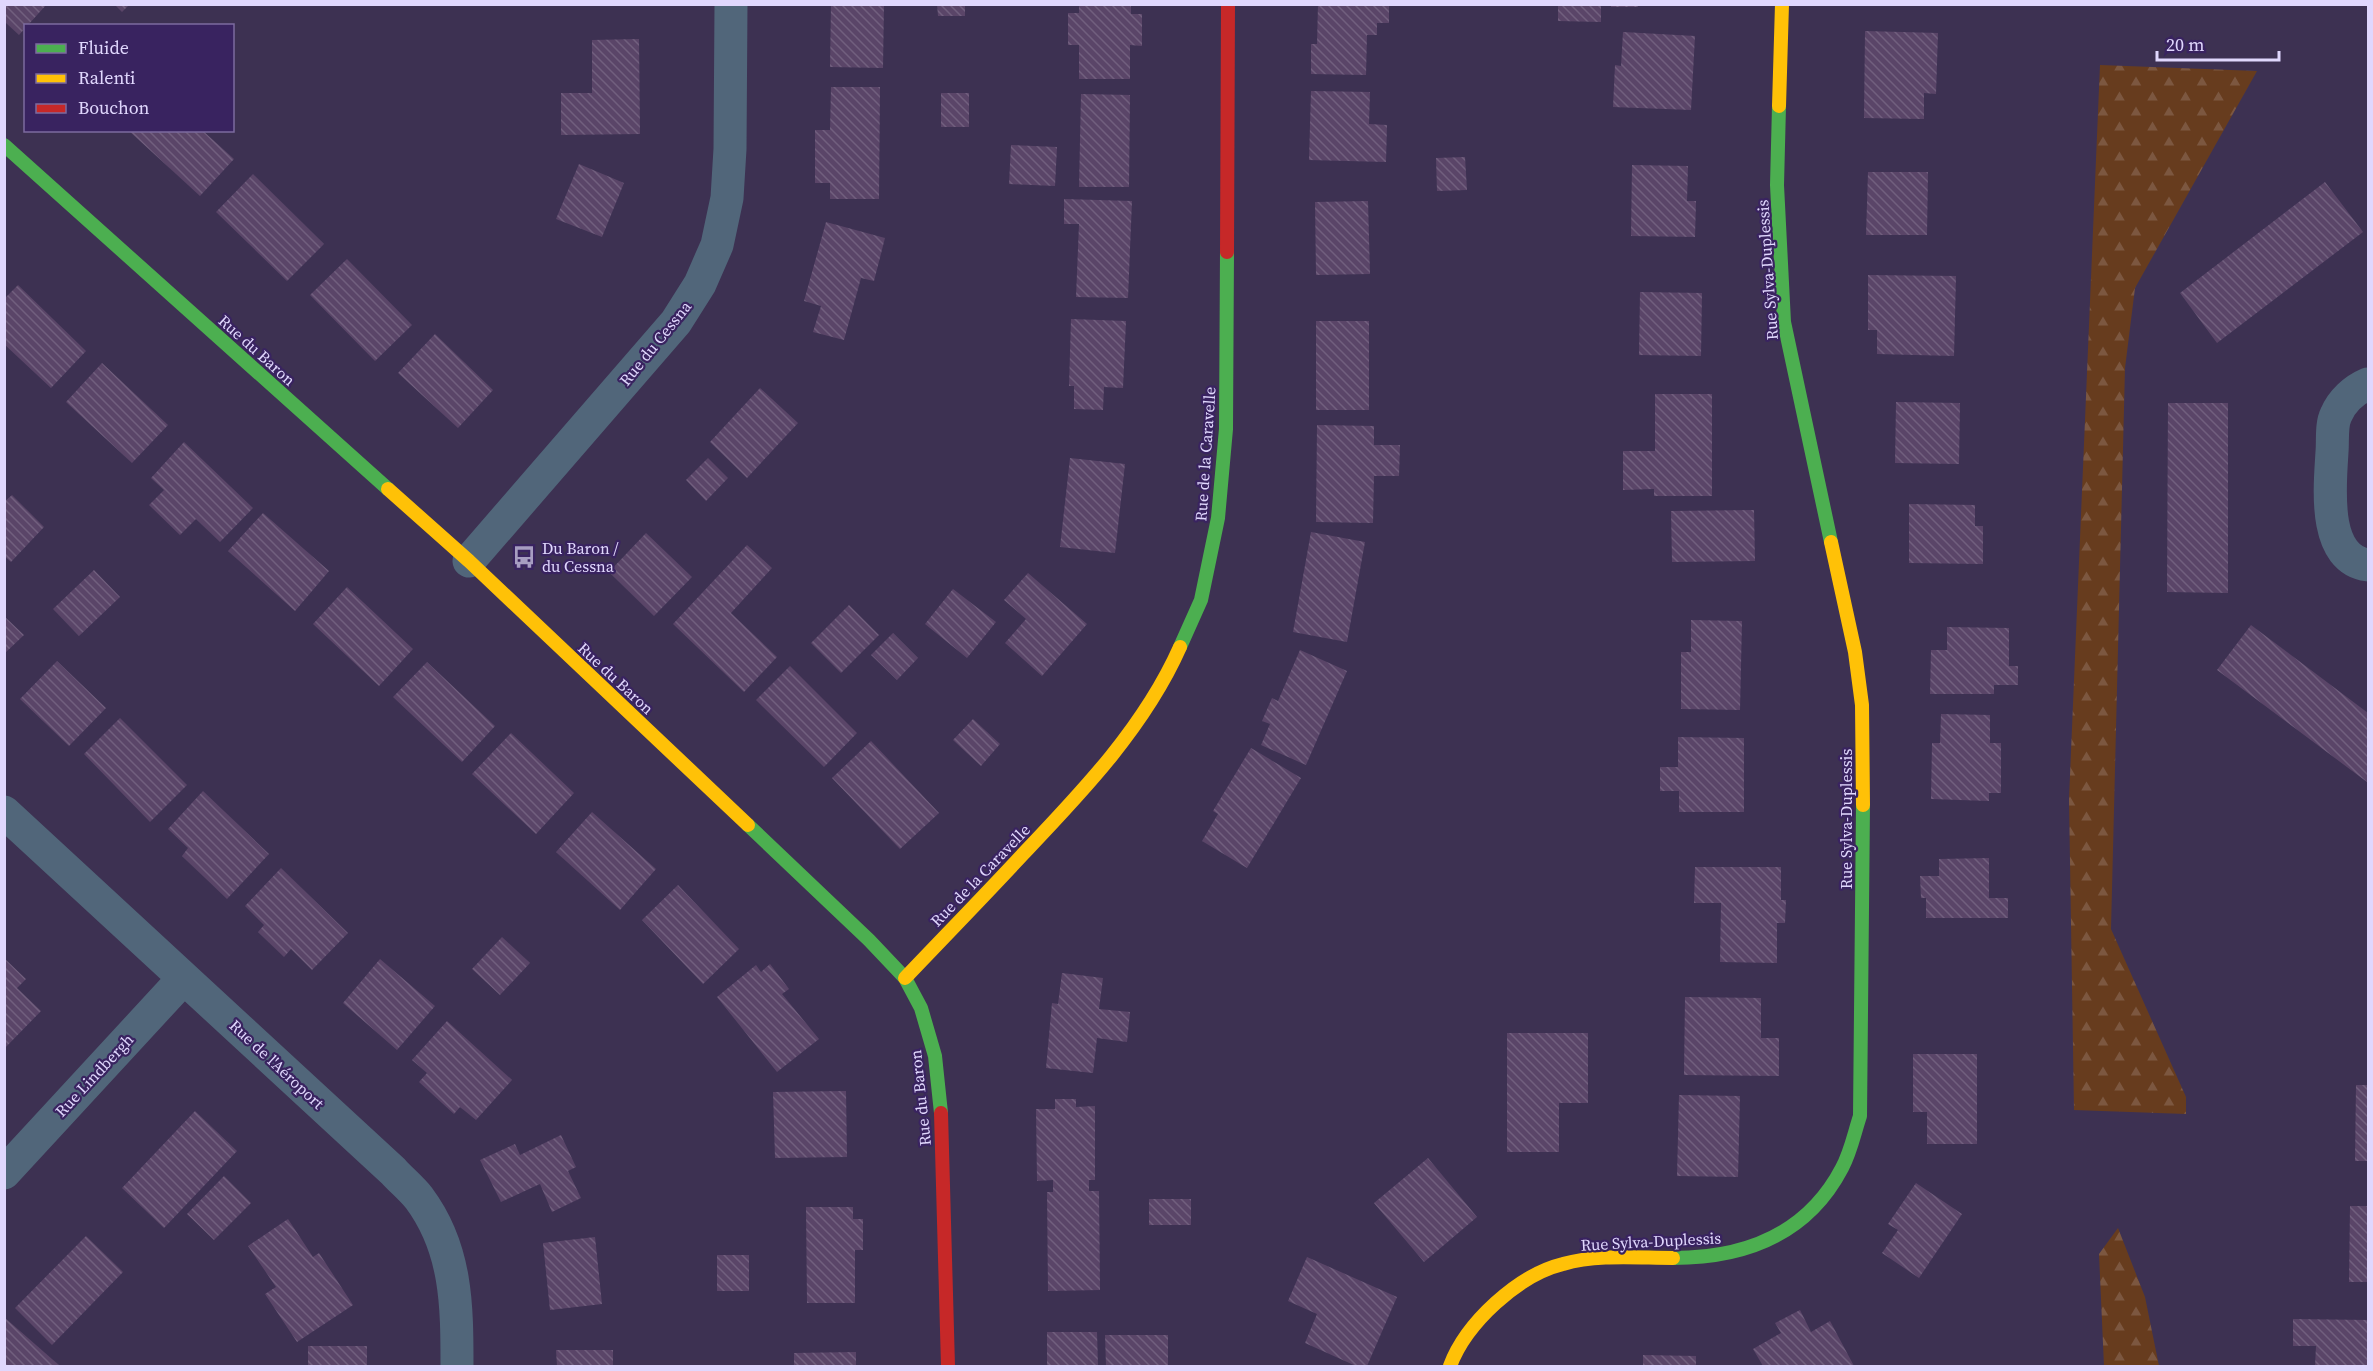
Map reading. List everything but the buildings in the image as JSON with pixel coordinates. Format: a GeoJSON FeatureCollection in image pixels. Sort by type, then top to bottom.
{"type":"FeatureCollection","features":[{"type":"Feature","properties":{"kind":"street","name":"Rue du Cessna"},"geometry":{"type":"LineString","coordinates":[[469,561],[676,322],[700,284],[717,245],[727,198],[730,149],[731,4]]}},
{"type":"Feature","properties":{"kind":"street","name":"Rue de la Caravelle"},"geometry":{"type":"LineString","coordinates":[[905,978],[1074,801],[1122,743],[1167,677],[1201,600],[1218,518],[1226,429],[1228,4]]}},
{"type":"Feature","properties":{"kind":"street","name":"Rue Sylva-Duplessis"},"geometry":{"type":"LineString","coordinates":[[1450,1366],[1455,1352],[1484,1313],[1534,1275],[1561,1264],[1592,1260],[1706,1256],[1737,1252],[1782,1234],[1814,1208],[1834,1182],[1850,1152],[1860,1116],[1864,754],[1862,705],[1856,652],[1784,322],[1778,185],[1782,4]]}},
{"type":"Feature","properties":{"kind":"street","name":"Rue du Baron"},"geometry":{"type":"LineString","coordinates":[[4,145],[469,561],[869,940],[905,978],[921,1008],[936,1066],[941,1127],[948,1366]]}},
{"type":"Feature","properties":{"kind":"street"},"geometry":{"type":"LineString","coordinates":[[2368,384],[2346,399],[2334,417],[2330,496],[2334,532],[2344,553],[2368,565]]}},
{"type":"Feature","properties":{"kind":"street","name":"Rue de l'Aéroport"},"geometry":{"type":"LineString","coordinates":[[4,812],[393,1171],[418,1198],[439,1233],[453,1274],[458,1366]]}},
{"type":"Feature","properties":{"kind":"street","name":"Rue Lindbergh"},"geometry":{"type":"LineString","coordinates":[[4,1173],[184,978]]}},
{"type":"Feature","properties":{"kind":"green space"},"geometry":{"type":"Polygon","coordinates":[[[2100,65],[2257,71],[2135,288],[2125,368],[2111,929],[2186,1097],[2186,1114],[2074,1110],[2069,799],[2100,65]]]}},
{"type":"Feature","properties":{"kind":"green space"},"geometry":{"type":"Polygon","coordinates":[[[2118,1228],[2145,1297],[2159,1366],[2104,1366],[2099,1254],[2118,1228]]]}},
{"type":"Feature","properties":{"kind":"traffic: fast"},"geometry":{"type":"LineString","coordinates":[[1779,106],[1777,185],[1784,322],[1831,542]]}},
{"type":"Feature","properties":{"kind":"traffic: fast"},"geometry":{"type":"LineString","coordinates":[[4,145],[388,489]]}},
{"type":"Feature","properties":{"kind":"traffic: fast"},"geometry":{"type":"LineString","coordinates":[[1180,647],[1201,600],[1218,518],[1226,429],[1227,252]]}},
{"type":"Feature","properties":{"kind":"traffic: fast"},"geometry":{"type":"LineString","coordinates":[[1673,1258],[1725,1253],[1771,1238],[1792,1226],[1811,1210],[1828,1191],[1845,1162],[1860,1116],[1863,805]]}},
{"type":"Feature","properties":{"kind":"traffic: fast"},"geometry":{"type":"LineString","coordinates":[[748,825],[869,940],[905,978],[921,1008],[935,1056],[941,1113]]}},
{"type":"Feature","properties":{"kind":"traffic: slow"},"geometry":{"type":"LineString","coordinates":[[1779,106],[1782,4]]}},
{"type":"Feature","properties":{"kind":"traffic: slow"},"geometry":{"type":"LineString","coordinates":[[388,489],[469,561],[748,825]]}},
{"type":"Feature","properties":{"kind":"traffic: slow"},"geometry":{"type":"LineString","coordinates":[[1831,542],[1855,652],[1862,705],[1863,805]]}},
{"type":"Feature","properties":{"kind":"traffic: slow"},"geometry":{"type":"LineString","coordinates":[[905,978],[1046,830],[1111,756],[1149,704],[1180,647]]}},
{"type":"Feature","properties":{"kind":"traffic: slow"},"geometry":{"type":"LineString","coordinates":[[1450,1366],[1468,1333],[1481,1318],[1512,1290],[1546,1270],[1590,1259],[1673,1258]]}},
{"type":"Feature","properties":{"kind":"traffic: jam"},"geometry":{"type":"LineString","coordinates":[[1227,252],[1228,4]]}},
{"type":"Feature","properties":{"kind":"traffic: jam"},"geometry":{"type":"LineString","coordinates":[[941,1113],[948,1366]]}},
{"type":"Feature","properties":{"kind":"place","name":"Du Baron / du Cessna"},"geometry":{"type":"Point","coordinates":[524,557]}}]}
